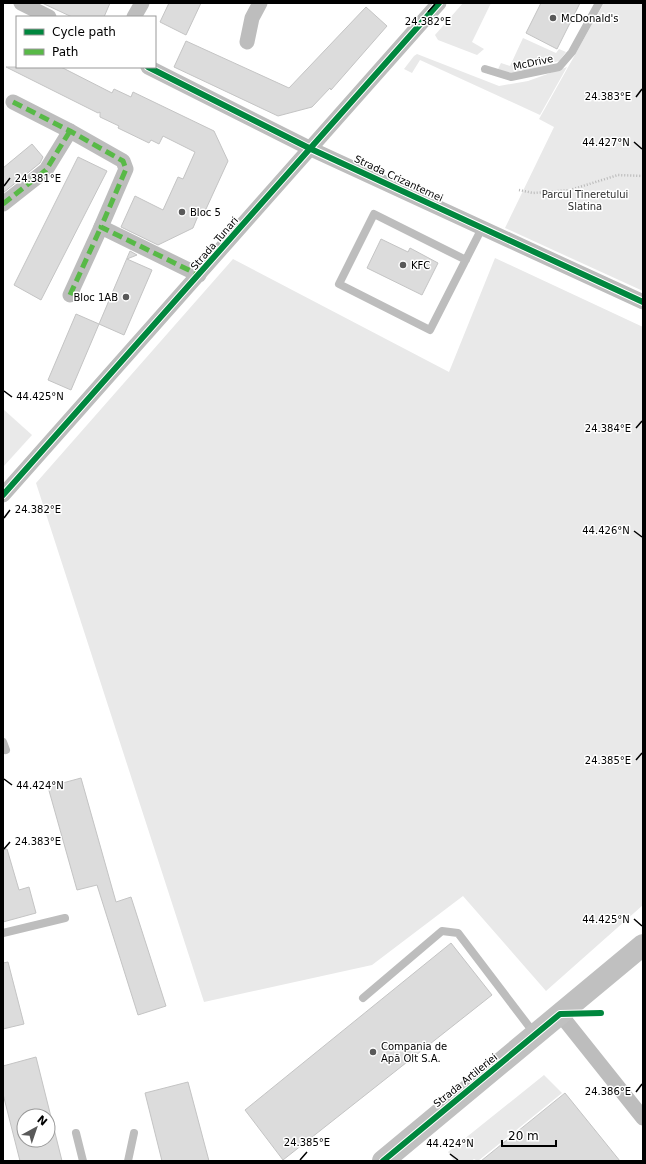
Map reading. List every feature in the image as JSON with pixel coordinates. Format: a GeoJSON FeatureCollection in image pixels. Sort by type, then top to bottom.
{"type":"FeatureCollection","features":[{"type":"Feature","properties":{"kind":"main road","name":"Strada Artileriei"},"geometry":{"type":"LineString","coordinates":[[383,1161],[643,945]]}},
{"type":"Feature","properties":{"kind":"street"},"geometry":{"type":"LineString","coordinates":[[22,3],[47,16]]}},
{"type":"Feature","properties":{"kind":"street"},"geometry":{"type":"LineString","coordinates":[[135,16],[142,3]]}},
{"type":"Feature","properties":{"kind":"street"},"geometry":{"type":"LineString","coordinates":[[246,42],[252,18],[260,3]]}},
{"type":"Feature","properties":{"kind":"street","name":"Strada Tunari"},"geometry":{"type":"LineString","coordinates":[[3,494],[310,149],[431,5]]}},
{"type":"Feature","properties":{"kind":"street","name":"Strada Crizantemei"},"geometry":{"type":"LineString","coordinates":[[150,68],[310,149],[643,302]]}},
{"type":"Feature","properties":{"kind":"street"},"geometry":{"type":"LineString","coordinates":[[13,102],[70,131],[123,162],[126,169],[70,295]]}},
{"type":"Feature","properties":{"kind":"street"},"geometry":{"type":"LineString","coordinates":[[3,204],[46,170],[70,131]]}},
{"type":"Feature","properties":{"kind":"street","name":"Strada Tunari"},"geometry":{"type":"LineString","coordinates":[[101,227],[199,275]]}},
{"type":"Feature","properties":{"kind":"street"},"geometry":{"type":"LineString","coordinates":[[560,1014],[643,1118]]}},
{"type":"Feature","properties":{"kind":"lane","name":"McDrive"},"geometry":{"type":"LineString","coordinates":[[486,69],[511,77],[560,67],[572,52],[598,3]]}},
{"type":"Feature","properties":{"kind":"lane"},"geometry":{"type":"LineString","coordinates":[[466,260],[374,214],[339,284],[430,330],[466,260],[482,228]]}},
{"type":"Feature","properties":{"kind":"lane"},"geometry":{"type":"LineString","coordinates":[[3,933],[65,918]]}},
{"type":"Feature","properties":{"kind":"lane"},"geometry":{"type":"LineString","coordinates":[[363,998],[442,931],[458,933],[535,1035]]}},
{"type":"Feature","properties":{"kind":"lane"},"geometry":{"type":"LineString","coordinates":[[76,1133],[83,1161]]}},
{"type":"Feature","properties":{"kind":"lane"},"geometry":{"type":"LineString","coordinates":[[128,1161],[134,1133]]}},
{"type":"Feature","properties":{"kind":"path"},"geometry":{"type":"LineString","coordinates":[[520,190],[533,193],[570,190],[618,175],[643,176]]}},
{"type":"Feature","properties":{"kind":"green space"},"geometry":{"type":"Polygon","coordinates":[[[463,3],[491,3],[472,42],[484,49],[477,55],[438,40],[435,35],[463,3]]]}},
{"type":"Feature","properties":{"kind":"green space","name":"Parcul Tineretului Slatina"},"geometry":{"type":"Polygon","coordinates":[[[604,3],[643,3],[643,291],[505,228],[554,127],[539,119],[604,3]]]}},
{"type":"Feature","properties":{"kind":"green space"},"geometry":{"type":"Polygon","coordinates":[[[523,38],[556,53],[559,49],[566,52],[559,61],[516,73],[507,73],[498,69],[501,63],[510,66],[523,38]]]}},
{"type":"Feature","properties":{"kind":"green space"},"geometry":{"type":"Polygon","coordinates":[[[417,54],[499,86],[528,81],[567,67],[540,115],[420,60],[412,73],[404,69],[417,54]]]}},
{"type":"Feature","properties":{"kind":"green space"},"geometry":{"type":"Polygon","coordinates":[[[495,258],[643,327],[643,905],[546,991],[463,896],[372,965],[204,1002],[36,483],[233,259],[449,372],[495,258]]]}},
{"type":"Feature","properties":{"kind":"green space"},"geometry":{"type":"Polygon","coordinates":[[[3,409],[32,435],[3,467],[3,409]]]}},
{"type":"Feature","properties":{"kind":"green space"},"geometry":{"type":"Polygon","coordinates":[[[544,1075],[562,1093],[478,1161],[474,1159],[471,1161],[454,1161],[448,1152],[544,1075]]]}},
{"type":"Feature","properties":{"kind":"building"},"geometry":{"type":"Polygon","coordinates":[[[42,3],[110,3],[104,16],[70,16],[42,3]]]}},
{"type":"Feature","properties":{"kind":"building"},"geometry":{"type":"Polygon","coordinates":[[[169,3],[201,3],[186,35],[160,22],[169,3]]]}},
{"type":"Feature","properties":{"kind":"building","name":"McDonald's"},"geometry":{"type":"Polygon","coordinates":[[[541,3],[580,3],[557,49],[526,33],[541,3]]]}},
{"type":"Feature","properties":{"kind":"building"},"geometry":{"type":"Polygon","coordinates":[[[366,7],[387,26],[331,90],[330,88],[312,107],[278,116],[174,67],[186,41],[289,88],[366,7]]]}},
{"type":"Feature","properties":{"kind":"building"},"geometry":{"type":"Polygon","coordinates":[[[6,67],[63,68],[112,93],[114,89],[131,97],[133,92],[214,131],[228,161],[206,209],[200,211],[193,228],[158,245],[121,227],[135,196],[163,210],[178,177],[183,179],[195,152],[163,136],[159,144],[151,140],[149,143],[118,128],[119,126],[100,117],[100,112],[98,113],[6,67]]]}},
{"type":"Feature","properties":{"kind":"building"},"geometry":{"type":"Polygon","coordinates":[[[32,144],[43,157],[40,163],[3,193],[3,168],[32,144]]]}},
{"type":"Feature","properties":{"kind":"building"},"geometry":{"type":"Polygon","coordinates":[[[78,157],[107,171],[41,300],[14,285],[78,157]]]}},
{"type":"Feature","properties":{"kind":"building","name":"KFC"},"geometry":{"type":"Polygon","coordinates":[[[381,239],[408,252],[410,248],[438,263],[422,295],[367,268],[381,239]]]}},
{"type":"Feature","properties":{"kind":"building","name":"Bloc 1AB"},"geometry":{"type":"Polygon","coordinates":[[[130,251],[137,255],[127,259],[152,270],[124,335],[99,324],[130,251]]]}},
{"type":"Feature","properties":{"kind":"building"},"geometry":{"type":"Polygon","coordinates":[[[76,314],[99,324],[71,390],[48,380],[76,314]]]}},
{"type":"Feature","properties":{"kind":"building"},"geometry":{"type":"Polygon","coordinates":[[[81,778],[116,902],[131,897],[166,1006],[138,1015],[97,885],[77,890],[48,787],[81,778]]]}},
{"type":"Feature","properties":{"kind":"building"},"geometry":{"type":"Polygon","coordinates":[[[7,849],[19,890],[29,887],[36,913],[3,922],[3,850],[7,849]]]}},
{"type":"Feature","properties":{"kind":"building"},"geometry":{"type":"Polygon","coordinates":[[[451,943],[492,995],[283,1160],[245,1110],[451,943]]]}},
{"type":"Feature","properties":{"kind":"building"},"geometry":{"type":"Polygon","coordinates":[[[8,962],[24,1024],[3,1029],[3,963],[8,962]]]}},
{"type":"Feature","properties":{"kind":"building"},"geometry":{"type":"Polygon","coordinates":[[[36,1057],[49,1108],[16,1108],[16,1145],[3,1094],[3,1066],[36,1057]]]}},
{"type":"Feature","properties":{"kind":"building"},"geometry":{"type":"Polygon","coordinates":[[[188,1082],[209,1161],[162,1161],[145,1093],[188,1082]]]}},
{"type":"Feature","properties":{"kind":"building"},"geometry":{"type":"Polygon","coordinates":[[[565,1093],[620,1161],[481,1161],[565,1093]]]}},
{"type":"Feature","properties":{"kind":"building"},"geometry":{"type":"Polygon","coordinates":[[[56,1137],[62,1161],[20,1161],[17,1148],[56,1148],[56,1137]]]}},
{"type":"Feature","properties":{"kind":"marked path"},"geometry":{"type":"LineString","coordinates":[[13,102],[70,131],[123,161],[126,169],[101,227],[199,275]]}},
{"type":"Feature","properties":{"kind":"marked path"},"geometry":{"type":"LineString","coordinates":[[3,204],[46,170],[70,131]]}},
{"type":"Feature","properties":{"kind":"marked path"},"geometry":{"type":"LineString","coordinates":[[70,295],[101,227]]}},
{"type":"Feature","properties":{"kind":"cycle path"},"geometry":{"type":"LineString","coordinates":[[3,495],[439,3]]}},
{"type":"Feature","properties":{"kind":"cycle path"},"geometry":{"type":"LineString","coordinates":[[150,68],[311,149],[643,302]]}},
{"type":"Feature","properties":{"kind":"cycle path"},"geometry":{"type":"LineString","coordinates":[[383,1161],[560,1014],[601,1013]]}},
{"type":"Feature","properties":{"kind":"place","name":"McDonald's"},"geometry":{"type":"Point","coordinates":[553,18]}},
{"type":"Feature","properties":{"kind":"place","name":"Bloc 5"},"geometry":{"type":"Point","coordinates":[182,212]}},
{"type":"Feature","properties":{"kind":"place","name":"KFC"},"geometry":{"type":"Point","coordinates":[403,265]}},
{"type":"Feature","properties":{"kind":"place","name":"Bloc 1AB"},"geometry":{"type":"Point","coordinates":[126,297]}},
{"type":"Feature","properties":{"kind":"place","name":"Compania de Apă Olt S.A."},"geometry":{"type":"Point","coordinates":[373,1052]}}]}
